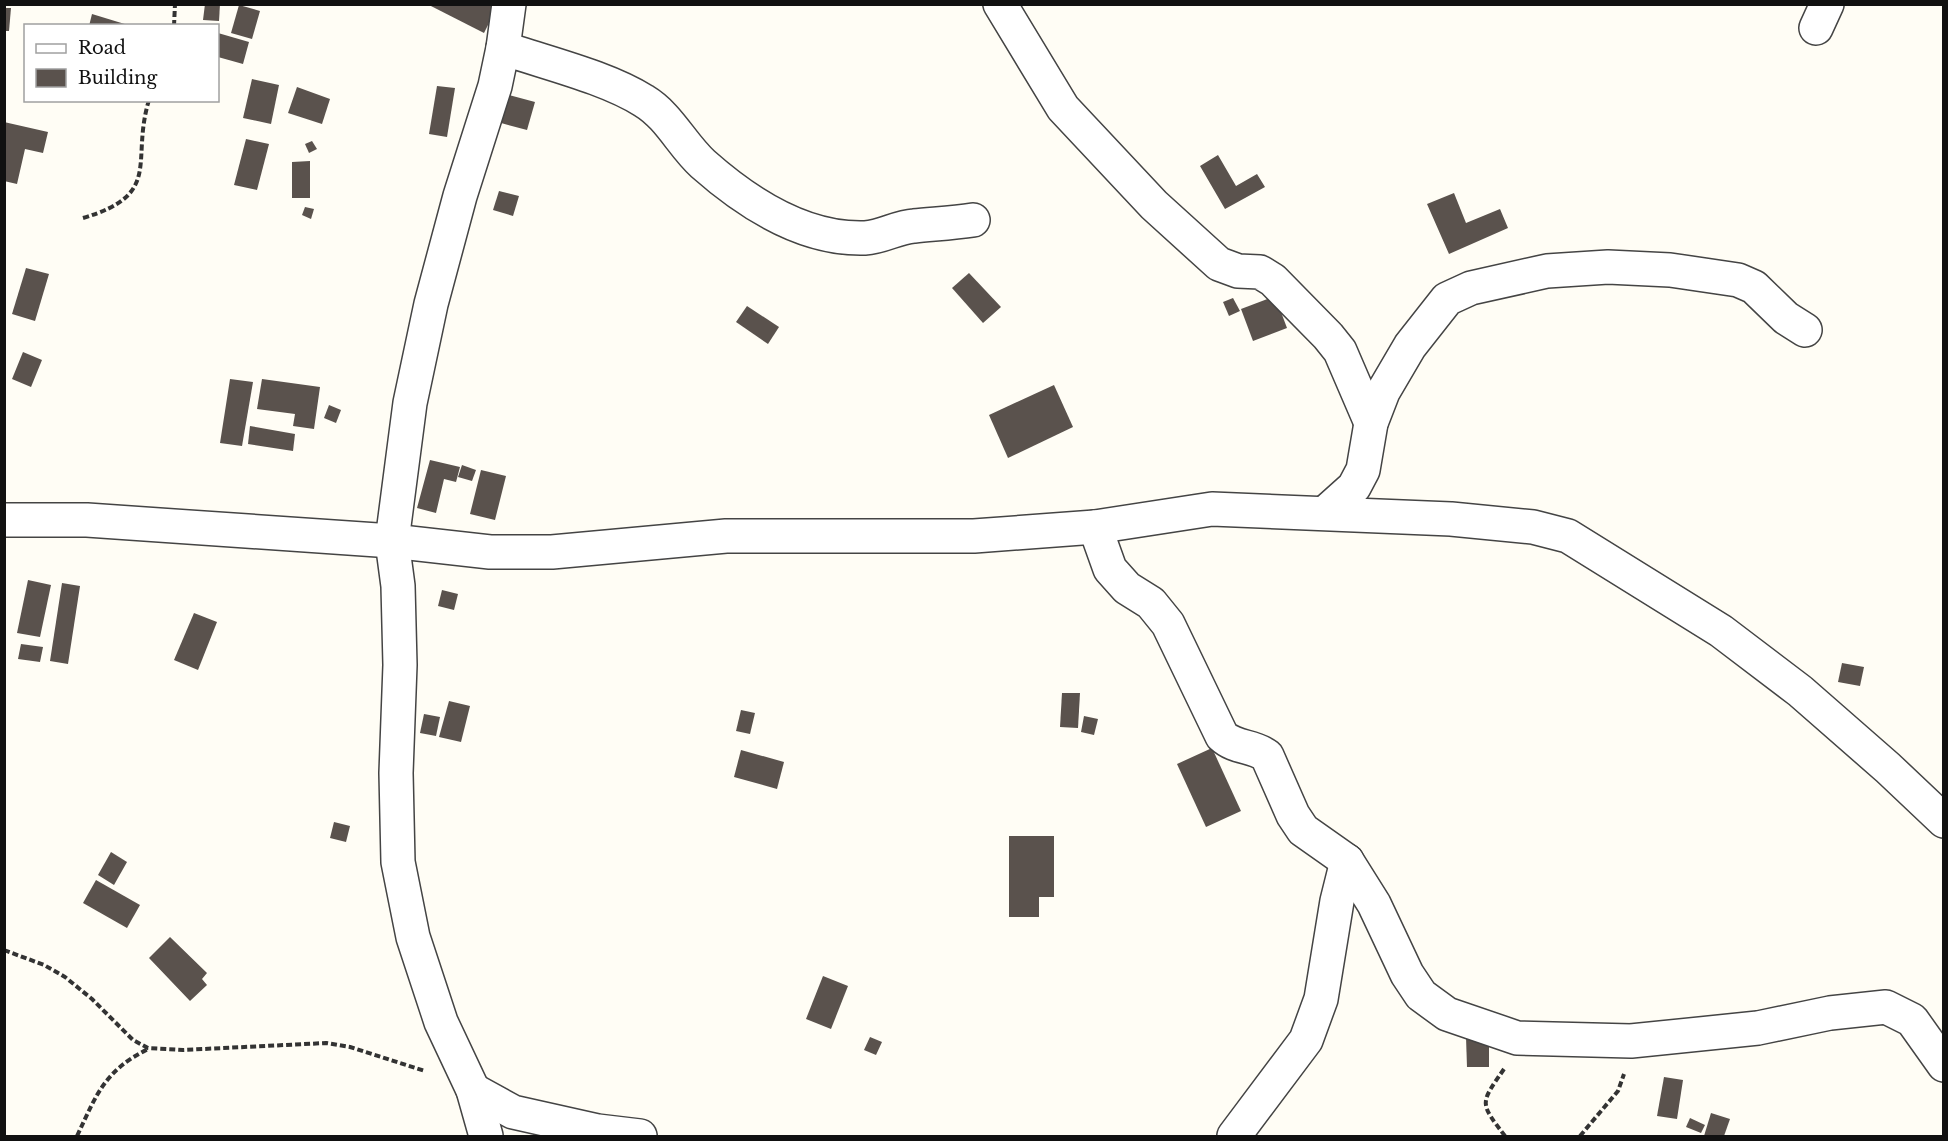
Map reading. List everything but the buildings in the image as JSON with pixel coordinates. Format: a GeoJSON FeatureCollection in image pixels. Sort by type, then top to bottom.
{"type":"FeatureCollection","features":[{"type":"Feature","properties":{"kind":"street"},"geometry":{"type":"LineString","coordinates":[[486,1137],[473,1090],[441,1022],[413,936],[398,862],[396,773],[400,665],[398,586],[392,541],[410,403],[432,304],[503,48],[509,4]]}},
{"type":"Feature","properties":{"kind":"street"},"geometry":{"type":"LineString","coordinates":[[1000,4],[1063,108],[1121,172],[1219,264],[1238,271],[1260,272],[1273,280],[1328,336],[1340,351],[1371,423]]}},
{"type":"Feature","properties":{"kind":"street"},"geometry":{"type":"LineString","coordinates":[[503,48],[621,89],[644,101],[658,111],[703,163],[743,194],[787,221],[842,238],[868,238],[887,235],[912,226],[973,220]]}},
{"type":"Feature","properties":{"kind":"street"},"geometry":{"type":"LineString","coordinates":[[1325,513],[1354,487],[1363,470],[1371,423],[1383,392],[1410,346],[1447,299],[1471,288],[1547,271],[1608,267],[1670,270],[1738,280],[1754,287],[1785,318],[1805,330]]}},
{"type":"Feature","properties":{"kind":"street"},"geometry":{"type":"LineString","coordinates":[[4,519],[87,520],[392,541],[490,552],[552,552],[726,536],[964,537],[1095,527],[1212,509],[1451,519],[1533,527],[1568,536],[1721,631],[1800,691],[1888,768],[1944,821]]}},
{"type":"Feature","properties":{"kind":"street"},"geometry":{"type":"LineString","coordinates":[[1095,527],[1110,569],[1127,588],[1151,603],[1168,624],[1222,736],[1232,745],[1258,749],[1267,756],[1293,815],[1303,830],[1347,861],[1374,904],[1407,974],[1421,995],[1447,1014],[1517,1038],[1631,1041],[1758,1028],[1830,1013],[1886,1007],[1912,1020],[1944,1065]]}},
{"type":"Feature","properties":{"kind":"street"},"geometry":{"type":"LineString","coordinates":[[1234,1137],[1305,1040],[1321,999],[1337,901],[1347,861]]}},
{"type":"Feature","properties":{"kind":"street"},"geometry":{"type":"LineString","coordinates":[[473,1090],[513,1112],[640,1137]]}},
{"type":"Feature","properties":{"kind":"path"},"geometry":{"type":"LineString","coordinates":[[174,24],[175,4]]}},
{"type":"Feature","properties":{"kind":"path"},"geometry":{"type":"LineString","coordinates":[[83,218],[116,206],[129,197],[135,187],[140,168],[149,102]]}},
{"type":"Feature","properties":{"kind":"path"},"geometry":{"type":"LineString","coordinates":[[4,950],[44,965],[65,977],[92,999],[133,1040],[148,1048],[183,1050],[326,1043],[391,1059],[473,1090]]}},
{"type":"Feature","properties":{"kind":"path"},"geometry":{"type":"LineString","coordinates":[[1504,1137],[1485,1109],[1484,1099],[1504,1068],[1517,1038]]}},
{"type":"Feature","properties":{"kind":"path"},"geometry":{"type":"LineString","coordinates":[[1580,1137],[1618,1091],[1631,1041]]}},
{"type":"Feature","properties":{"kind":"path"},"geometry":{"type":"LineString","coordinates":[[77,1137],[103,1084],[116,1068],[148,1048]]}}]}
